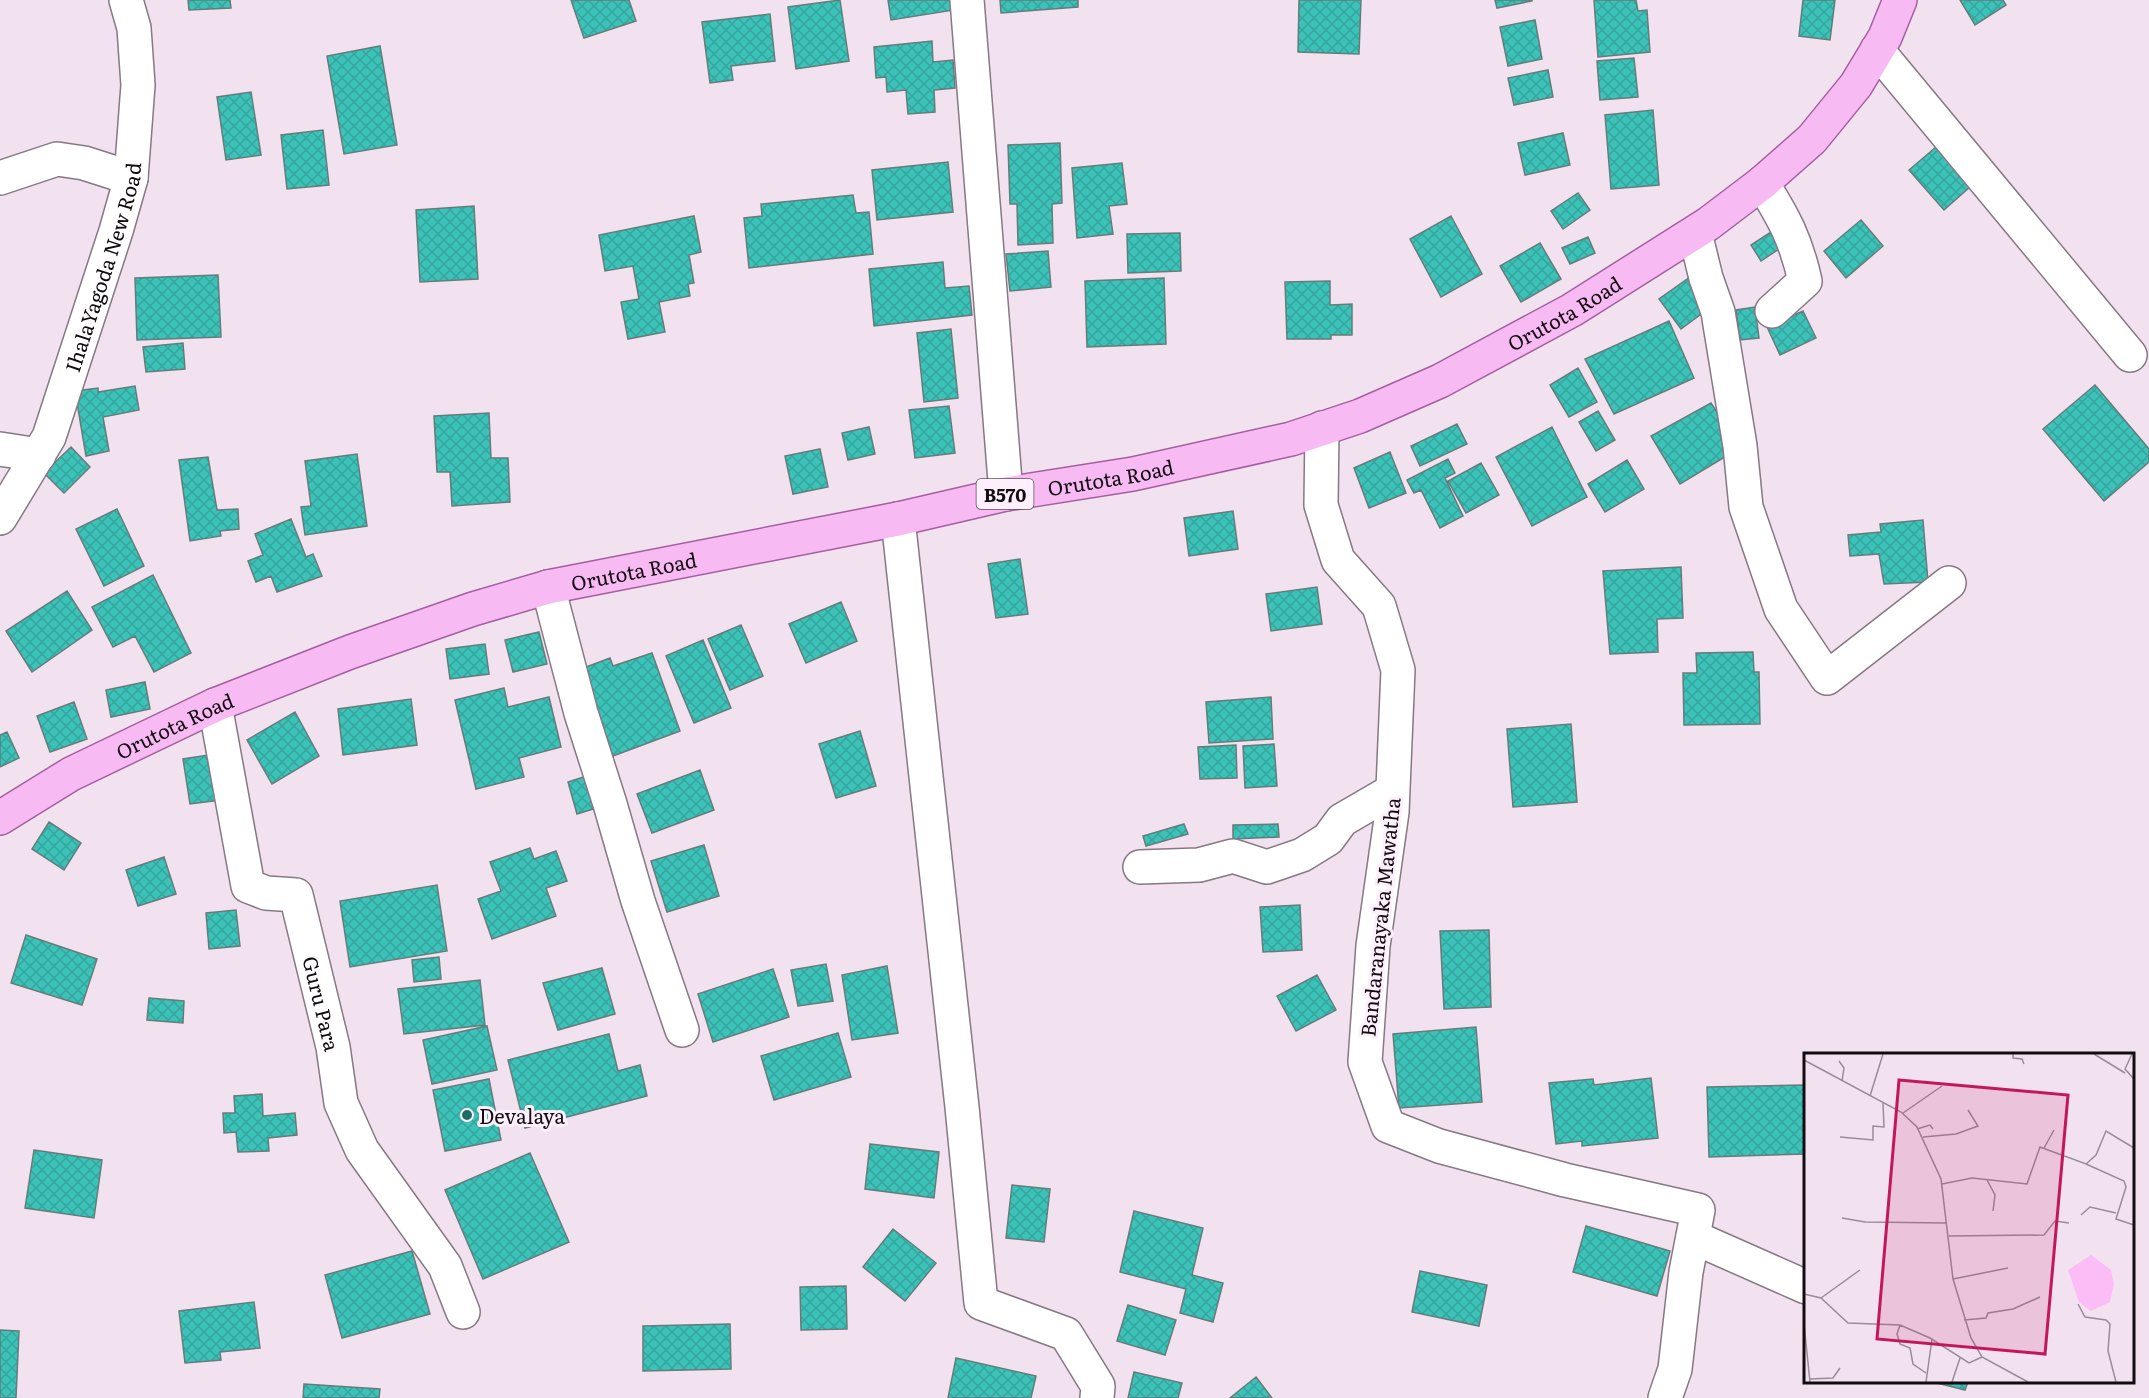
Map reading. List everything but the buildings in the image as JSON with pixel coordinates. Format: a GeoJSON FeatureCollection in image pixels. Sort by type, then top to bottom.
{"type":"FeatureCollection","features":[{"type":"Feature","properties":{"kind":"main road","name":"Orutota Road"},"geometry":{"type":"LineString","coordinates":[[0,818],[71,774],[215,705],[350,652],[472,609],[548,587],[898,519],[1006,494],[1133,474],[1291,439],[1360,416],[1440,381],[1572,310],[1695,233],[1762,183],[1812,139],[1856,85],[1885,37],[1900,0]]}},
{"type":"Feature","properties":{"kind":"street","name":"IhalaYagoda New Road"},"geometry":{"type":"LineString","coordinates":[[0,518],[50,437],[131,177],[138,85],[134,28],[126,0]]}},
{"type":"Feature","properties":{"kind":"street"},"geometry":{"type":"LineString","coordinates":[[967,0],[1006,494]]}},
{"type":"Feature","properties":{"kind":"street"},"geometry":{"type":"LineString","coordinates":[[1877,50],[2130,355]]}},
{"type":"Feature","properties":{"kind":"street"},"geometry":{"type":"LineString","coordinates":[[0,178],[57,159],[84,163],[131,177]]}},
{"type":"Feature","properties":{"kind":"street"},"geometry":{"type":"LineString","coordinates":[[1762,183],[1786,220],[1800,257],[1805,281],[1772,311]]}},
{"type":"Feature","properties":{"kind":"street"},"geometry":{"type":"LineString","coordinates":[[1695,233],[1706,278],[1718,312],[1740,446],[1746,507],[1781,609],[1827,678],[1949,583]]}},
{"type":"Feature","properties":{"kind":"street","name":"Bandaranayaka Mawatha"},"geometry":{"type":"LineString","coordinates":[[1322,428],[1321,505],[1338,560],[1378,606],[1398,670],[1392,812],[1373,946],[1365,1062],[1388,1126],[1451,1149],[1565,1180],[1698,1210],[1686,1272],[1675,1369],[1665,1398]]}},
{"type":"Feature","properties":{"kind":"street"},"geometry":{"type":"LineString","coordinates":[[0,449],[39,455]]}},
{"type":"Feature","properties":{"kind":"street"},"geometry":{"type":"LineString","coordinates":[[898,519],[960,1084],[981,1303],[1066,1334],[1098,1386],[1097,1398]]}},
{"type":"Feature","properties":{"kind":"street"},"geometry":{"type":"LineString","coordinates":[[548,587],[581,713],[638,901],[682,1030]]}},
{"type":"Feature","properties":{"kind":"street","name":"Guru Para"},"geometry":{"type":"LineString","coordinates":[[215,705],[248,886],[266,893],[296,895],[333,1047],[340,1103],[362,1150],[445,1266],[463,1312]]}},
{"type":"Feature","properties":{"kind":"street"},"geometry":{"type":"LineString","coordinates":[[1140,867],[1199,865],[1233,856],[1268,867],[1302,855],[1328,839],[1342,820],[1392,791]]}},
{"type":"Feature","properties":{"kind":"street"},"geometry":{"type":"LineString","coordinates":[[1693,1237],[1804,1286]]}},
{"type":"Feature","properties":{"kind":"place","name":"Devalaya"},"geometry":{"type":"Point","coordinates":[467,1115]}}]}
